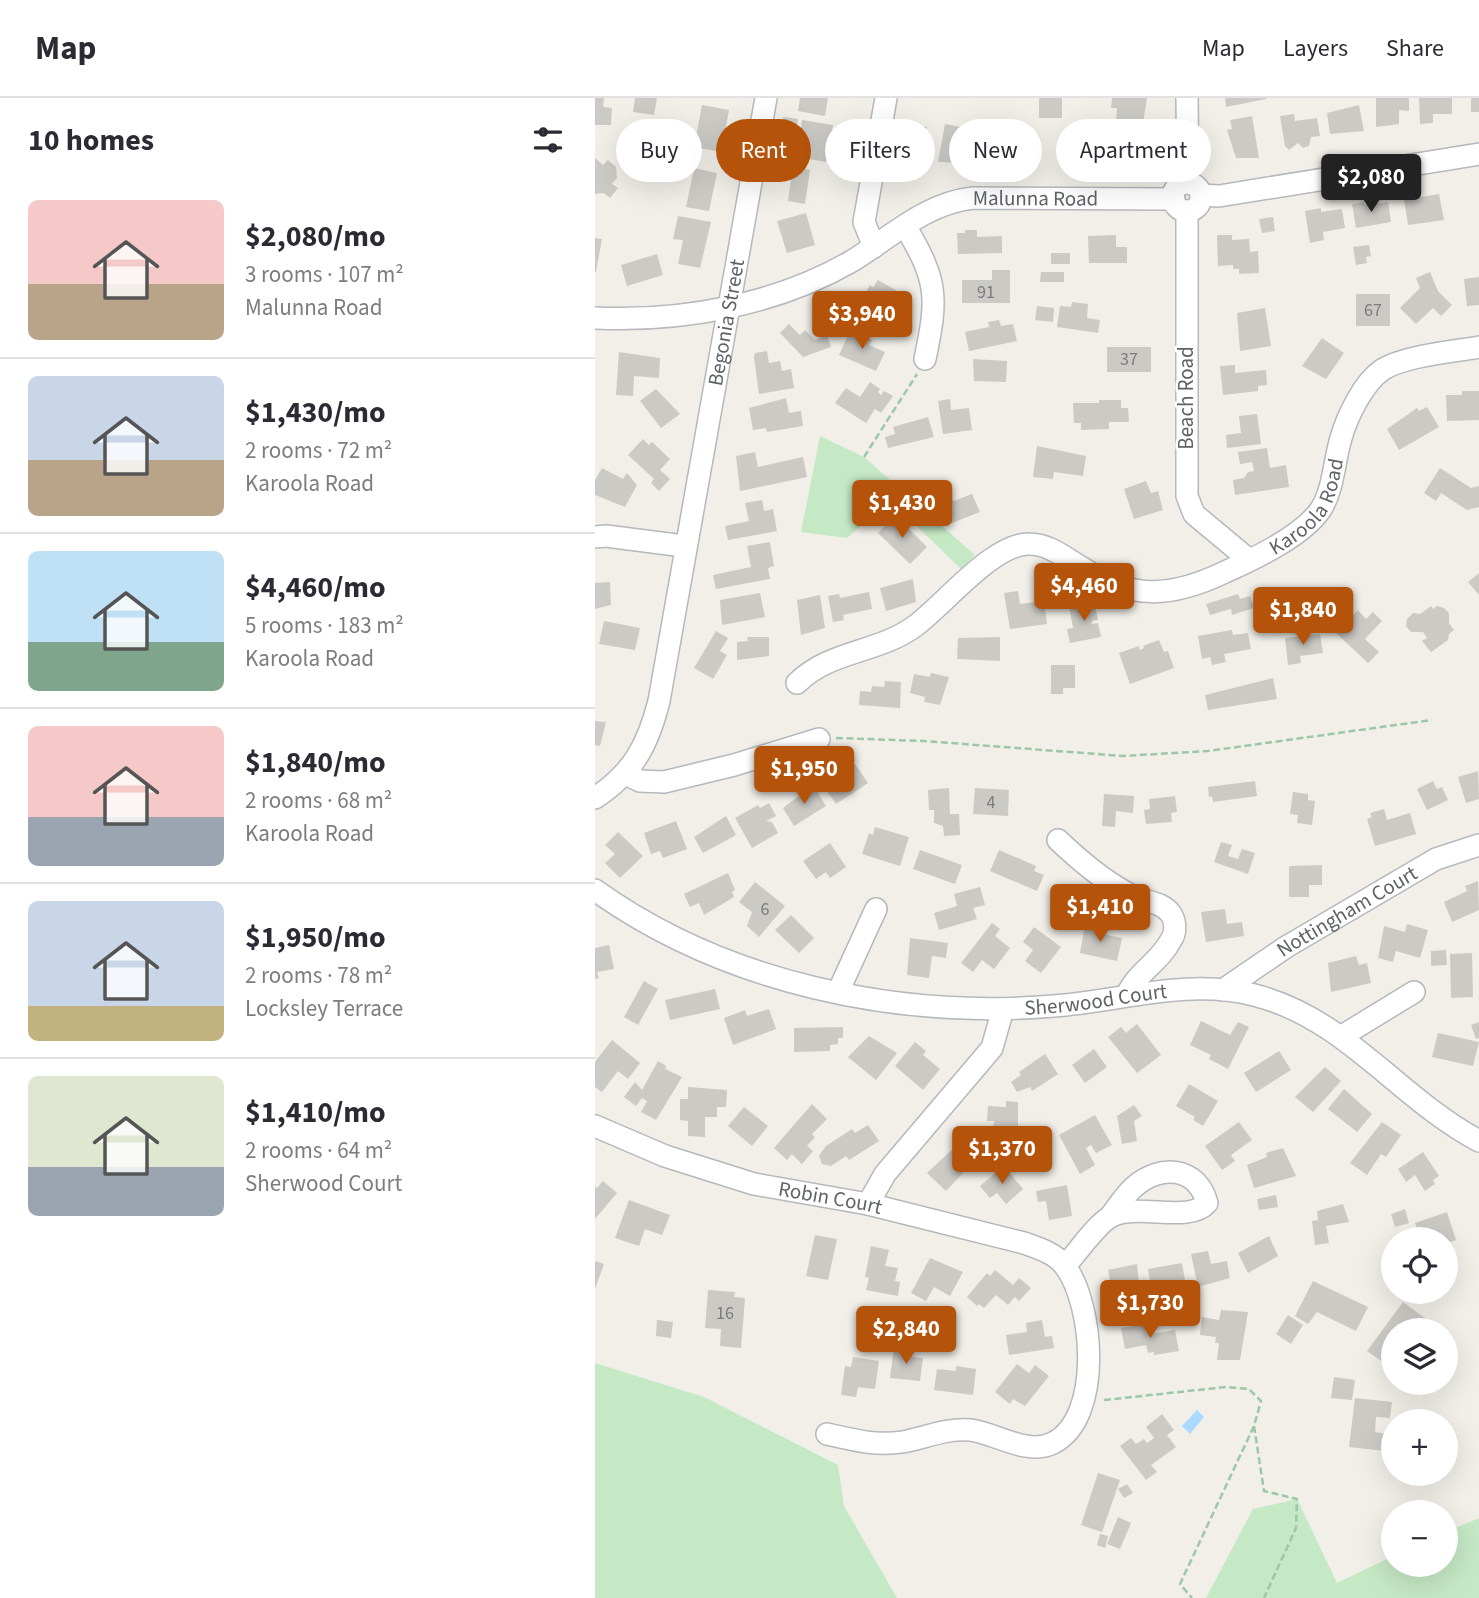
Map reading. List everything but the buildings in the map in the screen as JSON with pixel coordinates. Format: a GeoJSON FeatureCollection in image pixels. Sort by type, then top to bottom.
{"type":"FeatureCollection","features":[{"type":"Feature","properties":{"kind":"street","name":"Begonia Street"},"geometry":{"type":"LineString","coordinates":[[595,798],[626,774],[641,755],[654,722],[766,98]]}},
{"type":"Feature","properties":{"kind":"street"},"geometry":{"type":"LineString","coordinates":[[874,247],[864,222],[886,98]]}},
{"type":"Feature","properties":{"kind":"street","name":"Beach Road"},"geometry":{"type":"LineString","coordinates":[[1187,98],[1187,496],[1194,514],[1248,559]]}},
{"type":"Feature","properties":{"kind":"street","name":"Malunna Road"},"geometry":{"type":"LineString","coordinates":[[595,318],[652,318],[730,307],[806,282],[874,247],[938,206],[961,200],[1219,196],[1479,155]]}},
{"type":"Feature","properties":{"kind":"street"},"geometry":{"type":"LineString","coordinates":[[905,226],[928,267],[932,284],[932,325],[925,359]]}},
{"type":"Feature","properties":{"kind":"street","name":"Karoola Road"},"geometry":{"type":"LineString","coordinates":[[797,683],[825,662],[897,637],[912,629],[991,560],[1018,544],[1044,546],[1101,580],[1139,593],[1154,593],[1201,582],[1248,559],[1299,532],[1322,506],[1341,435],[1373,377],[1395,364],[1479,347]]}},
{"type":"Feature","properties":{"kind":"street"},"geometry":{"type":"LineString","coordinates":[[595,537],[606,536],[684,546]]}},
{"type":"Feature","properties":{"kind":"street"},"geometry":{"type":"LineString","coordinates":[[626,774],[640,781],[664,782],[734,765],[819,739]]}},
{"type":"Feature","properties":{"kind":"street"},"geometry":{"type":"LineString","coordinates":[[1058,840],[1080,861],[1125,892],[1161,906],[1171,915],[1175,930],[1172,940],[1132,983],[1127,995]]}},
{"type":"Feature","properties":{"kind":"street","name":"Nottingham Court"},"geometry":{"type":"LineString","coordinates":[[1223,990],[1286,947],[1436,859],[1479,845]]}},
{"type":"Feature","properties":{"kind":"street","name":"Sherwood Court"},"geometry":{"type":"LineString","coordinates":[[595,890],[633,915],[700,948],[771,975],[838,992],[932,1006],[1003,1009],[1069,1005],[1165,990],[1223,990],[1253,995],[1306,1014],[1342,1037],[1418,1099],[1479,1141]]}},
{"type":"Feature","properties":{"kind":"street"},"geometry":{"type":"LineString","coordinates":[[838,992],[876,909]]}},
{"type":"Feature","properties":{"kind":"street"},"geometry":{"type":"LineString","coordinates":[[1342,1037],[1414,992]]}},
{"type":"Feature","properties":{"kind":"street"},"geometry":{"type":"LineString","coordinates":[[868,1205],[885,1174],[992,1048],[1003,1009]]}},
{"type":"Feature","properties":{"kind":"street","name":"Robin Court"},"geometry":{"type":"LineString","coordinates":[[595,1126],[665,1156],[754,1184],[868,1205],[1024,1243],[1042,1249],[1065,1266]]}},
{"type":"Feature","properties":{"kind":"street"},"geometry":{"type":"LineString","coordinates":[[827,1434],[887,1443],[955,1429],[981,1431],[1038,1447],[1053,1443],[1081,1412],[1088,1381],[1084,1322],[1077,1288],[1065,1266],[1110,1217]]}},
{"type":"Feature","properties":{"kind":"path"},"geometry":{"type":"LineString","coordinates":[[864,457],[901,404],[925,359]]}},
{"type":"Feature","properties":{"kind":"path"},"geometry":{"type":"LineString","coordinates":[[819,739],[870,737],[1123,756],[1208,751],[1432,720]]}},
{"type":"Feature","properties":{"kind":"path"},"geometry":{"type":"LineString","coordinates":[[1081,1412],[1226,1387],[1249,1389],[1261,1401],[1254,1426],[1180,1584],[1192,1598]]}},
{"type":"Feature","properties":{"kind":"path"},"geometry":{"type":"LineString","coordinates":[[1254,1426],[1264,1491],[1297,1499],[1296,1528],[1264,1598]]}},
{"type":"Feature","properties":{"kind":"green space"},"geometry":{"type":"Polygon","coordinates":[[[820,436],[864,457],[975,555],[961,569],[890,500],[847,538],[801,532],[820,436]]]}},
{"type":"Feature","properties":{"kind":"green space"},"geometry":{"type":"Polygon","coordinates":[[[595,1363],[704,1397],[838,1465],[844,1506],[897,1598],[595,1598],[595,1363]]]}},
{"type":"Feature","properties":{"kind":"green space"},"geometry":{"type":"Polygon","coordinates":[[[1297,1499],[1337,1583],[1381,1562],[1381,1577],[1458,1577],[1458,1527],[1479,1518],[1479,1598],[1206,1598],[1253,1509],[1297,1499]]]}},
{"type":"Feature","properties":{"kind":"water"},"geometry":{"type":"Polygon","coordinates":[[[1197,1410],[1204,1417],[1190,1434],[1182,1426],[1197,1410]]]}}]}
